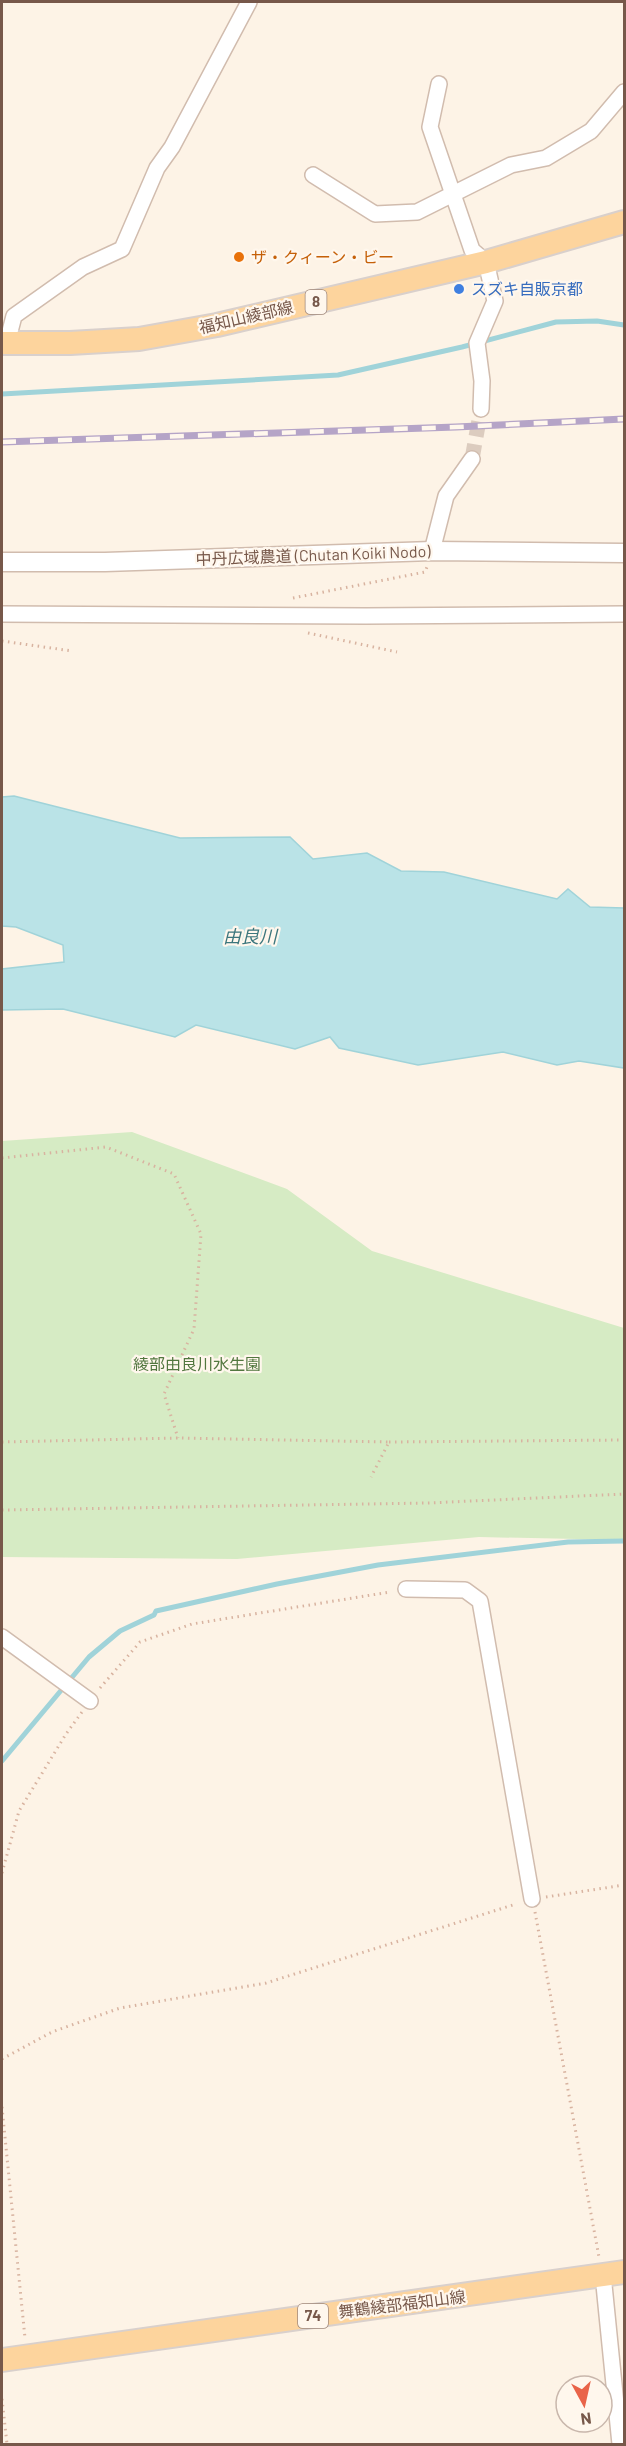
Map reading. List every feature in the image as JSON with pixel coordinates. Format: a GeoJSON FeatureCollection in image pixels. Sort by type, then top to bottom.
{"type":"FeatureCollection","features":[{"type":"Feature","properties":{"kind":"main road","name":"福知山綾部線"},"geometry":{"type":"LineString","coordinates":[[4,343],[70,343],[139,339],[217,325],[486,262],[624,222]]}},
{"type":"Feature","properties":{"kind":"main road","name":"舞鶴綾部福知山線"},"geometry":{"type":"LineString","coordinates":[[2,2360],[614,2274]]}},
{"type":"Feature","properties":{"kind":"street"},"geometry":{"type":"LineString","coordinates":[[4,343],[14,316],[83,267],[122,249],[157,168],[172,147],[249,2]]}},
{"type":"Feature","properties":{"kind":"street"},"geometry":{"type":"LineString","coordinates":[[439,84],[430,127],[472,250],[486,262],[495,301],[477,343],[482,381],[481,409]]}},
{"type":"Feature","properties":{"kind":"street"},"geometry":{"type":"LineString","coordinates":[[313,176],[375,214],[417,212],[511,165],[546,158],[591,131],[624,92]]}},
{"type":"Feature","properties":{"kind":"street"},"geometry":{"type":"LineString","coordinates":[[432,551],[446,496],[472,459]]}},
{"type":"Feature","properties":{"kind":"street","name":"中丹広域農道 (Chutan Koiki Nodo)"},"geometry":{"type":"LineString","coordinates":[[2,562],[105,562],[432,551],[624,553]]}},
{"type":"Feature","properties":{"kind":"street"},"geometry":{"type":"LineString","coordinates":[[2,614],[378,616],[624,614]]}},
{"type":"Feature","properties":{"kind":"street"},"geometry":{"type":"LineString","coordinates":[[406,1589],[465,1590],[480,1601],[532,1899]]}},
{"type":"Feature","properties":{"kind":"street"},"geometry":{"type":"LineString","coordinates":[[2,1637],[90,1701]]}},
{"type":"Feature","properties":{"kind":"street"},"geometry":{"type":"LineString","coordinates":[[614,2274],[620,2445]]}},
{"type":"Feature","properties":{"kind":"path"},"geometry":{"type":"LineString","coordinates":[[2,641],[72,651]]}},
{"type":"Feature","properties":{"kind":"path"},"geometry":{"type":"LineString","coordinates":[[2,1158],[106,1147],[174,1174],[201,1234],[194,1329],[164,1394],[178,1438]]}},
{"type":"Feature","properties":{"kind":"path"},"geometry":{"type":"LineString","coordinates":[[2,1442],[178,1438],[389,1442],[624,1440]]}},
{"type":"Feature","properties":{"kind":"path"},"geometry":{"type":"LineString","coordinates":[[371,1478],[389,1442]]}},
{"type":"Feature","properties":{"kind":"path"},"geometry":{"type":"LineString","coordinates":[[2,1510],[428,1503],[624,1494]]}},
{"type":"Feature","properties":{"kind":"path"},"geometry":{"type":"LineString","coordinates":[[2,1873],[20,1811],[66,1734],[110,1674],[140,1642],[192,1624],[406,1589]]}},
{"type":"Feature","properties":{"kind":"path"},"geometry":{"type":"LineString","coordinates":[[2,2059],[52,2032],[120,2008],[266,1983],[532,1899],[624,1885]]}},
{"type":"Feature","properties":{"kind":"path"},"geometry":{"type":"LineString","coordinates":[[532,1899],[614,2274]]}},
{"type":"Feature","properties":{"kind":"path"},"geometry":{"type":"LineString","coordinates":[[2,2107],[22,2321],[28,2357]]}},
{"type":"Feature","properties":{"kind":"path"},"geometry":{"type":"LineString","coordinates":[[2,2399],[7,2445]]}},
{"type":"Feature","properties":{"kind":"green space","name":"綾部由良川水生園"},"geometry":{"type":"Polygon","coordinates":[[[132,1132],[287,1189],[372,1251],[624,1328],[624,1540],[479,1537],[237,1559],[2,1557],[2,1141],[132,1132]]]}},
{"type":"Feature","properties":{"kind":"water","name":"由良川"},"geometry":{"type":"Polygon","coordinates":[[[14,796],[180,838],[290,837],[313,859],[367,853],[401,871],[444,872],[557,899],[568,889],[590,907],[624,908],[624,1068],[579,1061],[557,1065],[503,1052],[418,1065],[339,1048],[330,1037],[295,1049],[196,1025],[175,1037],[63,1009],[2,1010],[2,969],[64,962],[63,945],[16,927],[2,926],[2,797],[14,796]]]}},
{"type":"Feature","properties":{"kind":"waterway"},"geometry":{"type":"LineString","coordinates":[[2,394],[338,375],[462,347],[556,322],[597,321],[624,325]]}},
{"type":"Feature","properties":{"kind":"waterway"},"geometry":{"type":"LineString","coordinates":[[2,1761],[89,1657],[120,1631],[154,1615],[156,1611],[277,1584],[378,1565],[568,1542],[624,1541]]}},
{"type":"Feature","properties":{"kind":"tunnel"},"geometry":{"type":"LineString","coordinates":[[472,459],[481,409]]}},
{"type":"Feature","properties":{"kind":"railway"},"geometry":{"type":"LineString","coordinates":[[2,442],[624,419]]}},
{"type":"Feature","properties":{"kind":"place","name":"ザ・クィーン・ビー"},"geometry":{"type":"Point","coordinates":[239,257]}},
{"type":"Feature","properties":{"kind":"place","name":"スズキ自販京都"},"geometry":{"type":"Point","coordinates":[459,289]}}]}
